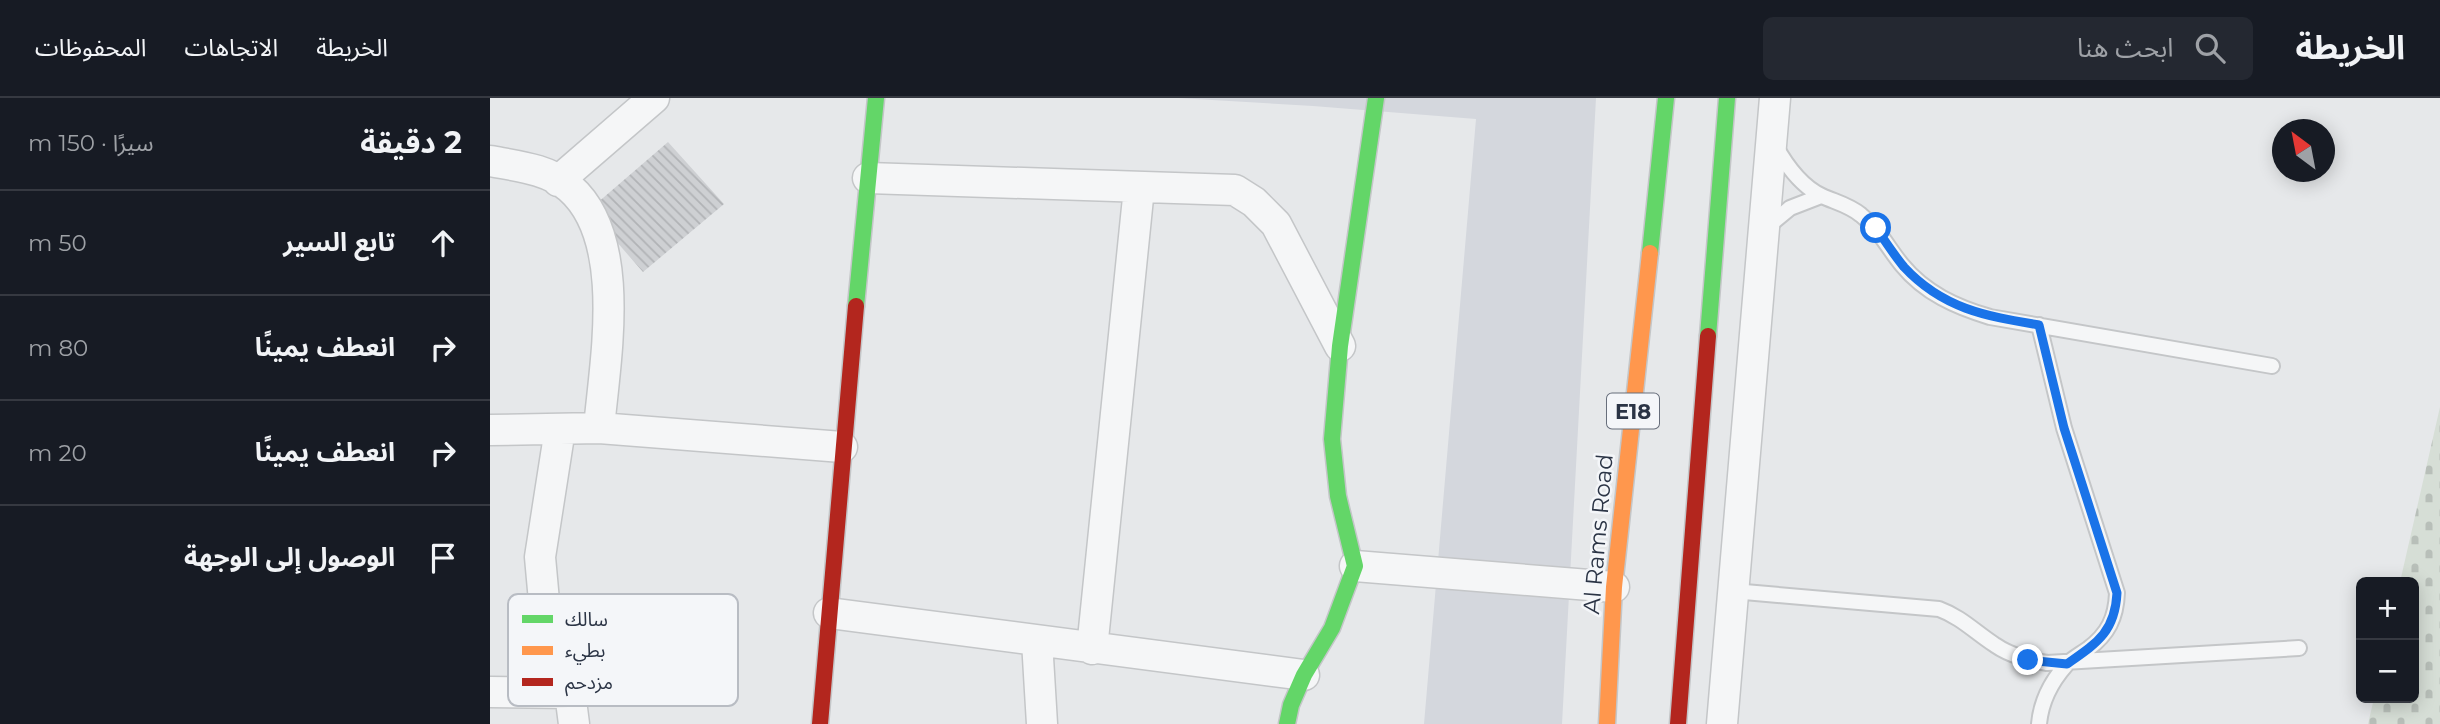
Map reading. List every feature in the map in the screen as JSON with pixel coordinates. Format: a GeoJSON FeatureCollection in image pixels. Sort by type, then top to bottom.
{"type":"FeatureCollection","features":[{"type":"Feature","properties":{"kind":"main road"},"geometry":{"type":"LineString","coordinates":[[820,724],[842,447],[876,98]]}},
{"type":"Feature","properties":{"kind":"main road"},"geometry":{"type":"LineString","coordinates":[[1287,724],[1291,705],[1304,675],[1332,628],[1355,566],[1338,496],[1332,439],[1340,346],[1376,98]]}},
{"type":"Feature","properties":{"kind":"main road","name":"Al Rams Road"},"geometry":{"type":"LineString","coordinates":[[1607,724],[1614,587],[1666,98]]}},
{"type":"Feature","properties":{"kind":"main road"},"geometry":{"type":"LineString","coordinates":[[1678,724],[1727,98]]}},
{"type":"Feature","properties":{"kind":"street"},"geometry":{"type":"LineString","coordinates":[[558,181],[654,98]]}},
{"type":"Feature","properties":{"kind":"street"},"geometry":{"type":"LineString","coordinates":[[1722,724],[1775,98]]}},
{"type":"Feature","properties":{"kind":"street"},"geometry":{"type":"LineString","coordinates":[[490,161],[540,171],[570,187],[591,213],[604,251],[609,298],[599,428]]}},
{"type":"Feature","properties":{"kind":"street"},"geometry":{"type":"LineString","coordinates":[[868,178],[1235,190],[1254,202],[1276,224],[1340,346]]}},
{"type":"Feature","properties":{"kind":"street"},"geometry":{"type":"LineString","coordinates":[[1092,649],[1139,188]]}},
{"type":"Feature","properties":{"kind":"street"},"geometry":{"type":"LineString","coordinates":[[490,430],[599,428],[842,447]]}},
{"type":"Feature","properties":{"kind":"street"},"geometry":{"type":"LineString","coordinates":[[543,594],[540,557],[560,429]]}},
{"type":"Feature","properties":{"kind":"street"},"geometry":{"type":"LineString","coordinates":[[1355,566],[1614,587]]}},
{"type":"Feature","properties":{"kind":"street"},"geometry":{"type":"LineString","coordinates":[[829,613],[1304,675]]}},
{"type":"Feature","properties":{"kind":"street"},"geometry":{"type":"LineString","coordinates":[[1037,641],[1042,724]]}},
{"type":"Feature","properties":{"kind":"street"},"geometry":{"type":"LineString","coordinates":[[490,692],[508,692]]}},
{"type":"Feature","properties":{"kind":"street"},"geometry":{"type":"LineString","coordinates":[[572,706],[574,724]]}},
{"type":"Feature","properties":{"kind":"lane"},"geometry":{"type":"LineString","coordinates":[[1772,138],[1792,171],[1821,196],[1842,203],[1860,214],[1876,228],[1903,266],[1922,284],[1965,310],[1990,317],[2272,366]]}},
{"type":"Feature","properties":{"kind":"lane"},"geometry":{"type":"LineString","coordinates":[[1764,230],[1790,208],[1821,196]]}},
{"type":"Feature","properties":{"kind":"lane"},"geometry":{"type":"LineString","coordinates":[[2039,325],[2064,428],[2117,593],[2111,624],[2102,638],[2067,664],[2051,685],[2040,710],[2039,724]]}},
{"type":"Feature","properties":{"kind":"lane"},"geometry":{"type":"LineString","coordinates":[[1733,591],[1939,609],[1956,615],[1994,645],[2009,653],[2047,663],[2067,664],[2299,648]]}},
{"type":"Feature","properties":{"kind":"shaded area"},"geometry":{"type":"Polygon","coordinates":[[[1178,98],[1596,98],[1562,724],[1424,724],[1476,119],[1178,98]]]}},
{"type":"Feature","properties":{"kind":"green space"},"geometry":{"type":"Polygon","coordinates":[[[2440,407],[2440,724],[2368,724],[2373,703],[2419,703],[2419,577],[2401,577],[2440,407]]]}},
{"type":"Feature","properties":{"kind":"building"},"geometry":{"type":"Polygon","coordinates":[[[668,142],[724,204],[643,272],[589,210],[668,142]]]}},
{"type":"Feature","properties":{"kind":"traffic: fast"},"geometry":{"type":"LineString","coordinates":[[856,306],[876,98]]}},
{"type":"Feature","properties":{"kind":"traffic: fast"},"geometry":{"type":"LineString","coordinates":[[1287,724],[1291,705],[1304,675],[1332,628],[1355,566],[1338,496],[1332,439],[1340,346],[1376,98]]}},
{"type":"Feature","properties":{"kind":"traffic: fast"},"geometry":{"type":"LineString","coordinates":[[1650,253],[1666,98]]}},
{"type":"Feature","properties":{"kind":"traffic: fast"},"geometry":{"type":"LineString","coordinates":[[1708,336],[1727,98]]}},
{"type":"Feature","properties":{"kind":"traffic: slow"},"geometry":{"type":"LineString","coordinates":[[1607,724],[1614,587],[1650,253]]}},
{"type":"Feature","properties":{"kind":"traffic: jam"},"geometry":{"type":"LineString","coordinates":[[820,724],[856,306]]}},
{"type":"Feature","properties":{"kind":"traffic: jam"},"geometry":{"type":"LineString","coordinates":[[1678,724],[1708,336]]}},
{"type":"Feature","properties":{"kind":"route"},"geometry":{"type":"LineString","coordinates":[[1876,228],[1903,266],[1943,299],[1965,310],[1990,317],[2039,325],[2064,428],[2117,593],[2111,624],[2102,638],[2090,648],[2067,664],[2028,660]]}}]}
